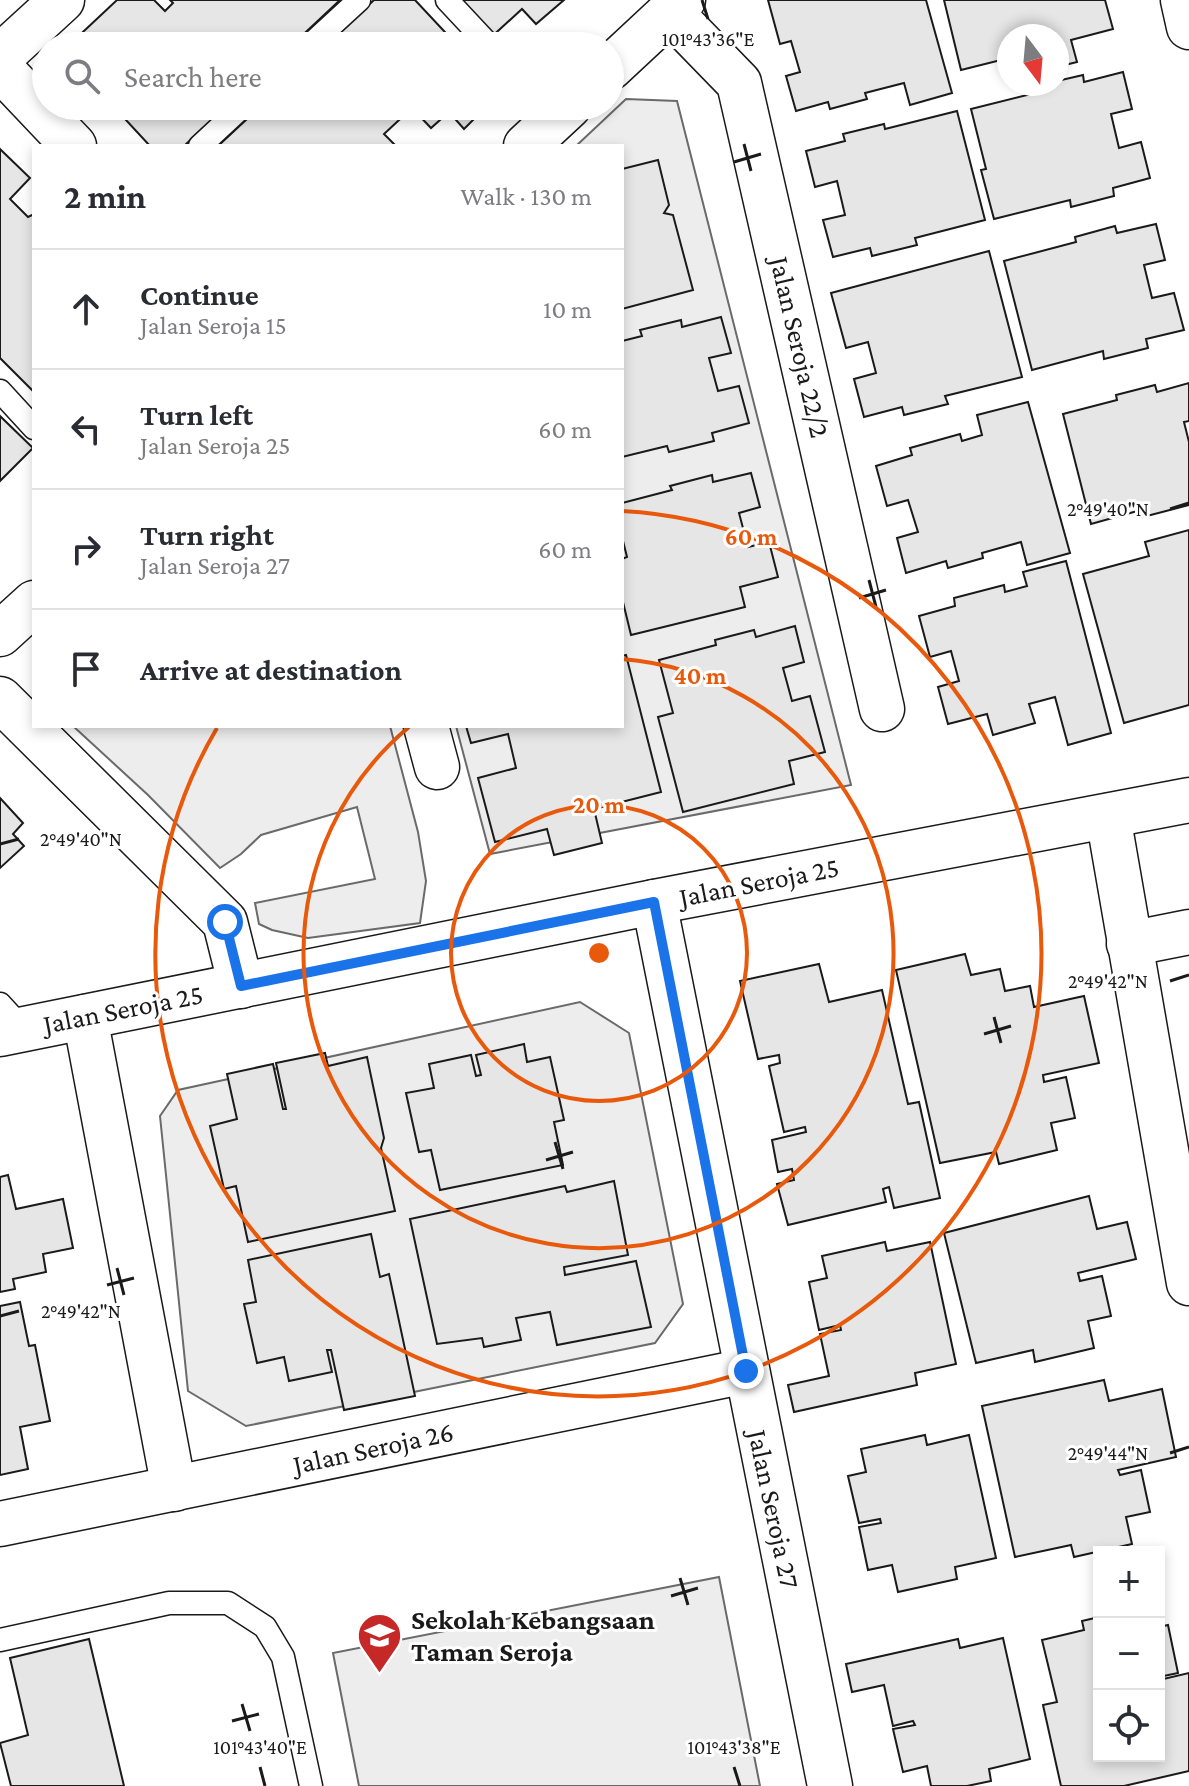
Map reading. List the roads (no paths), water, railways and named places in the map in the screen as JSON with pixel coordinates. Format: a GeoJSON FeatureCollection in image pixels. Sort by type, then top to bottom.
{"type":"FeatureCollection","features":[{"type":"Feature","properties":{"kind":"street"},"geometry":{"type":"LineString","coordinates":[[0,57],[62,0]]}},
{"type":"Feature","properties":{"kind":"street"},"geometry":{"type":"LineString","coordinates":[[1183,0],[1189,27]]}},
{"type":"Feature","properties":{"kind":"street"},"geometry":{"type":"LineString","coordinates":[[624,55],[676,6]]}},
{"type":"Feature","properties":{"kind":"street","name":"Jalan Seroja 22/2"},"geometry":{"type":"LineString","coordinates":[[676,6],[739,83],[882,709]]}},
{"type":"Feature","properties":{"kind":"street"},"geometry":{"type":"LineString","coordinates":[[0,68],[32,102]]}},
{"type":"Feature","properties":{"kind":"street"},"geometry":{"type":"LineString","coordinates":[[49,120],[72,144]]}},
{"type":"Feature","properties":{"kind":"street"},"geometry":{"type":"LineString","coordinates":[[0,634],[32,605]]}},
{"type":"Feature","properties":{"kind":"street"},"geometry":{"type":"LineString","coordinates":[[0,699],[225,922],[241,986]]}},
{"type":"Feature","properties":{"kind":"street","name":"Jalan Seroja 25"},"geometry":{"type":"LineString","coordinates":[[8,1022],[85,1017],[654,902],[1189,800]]}},
{"type":"Feature","properties":{"kind":"street"},"geometry":{"type":"LineString","coordinates":[[1108,816],[1189,1283]]}},
{"type":"Feature","properties":{"kind":"street","name":"Jalan Seroja 27"},"geometry":{"type":"LineString","coordinates":[[654,902],[830,1786]]}},
{"type":"Feature","properties":{"kind":"street"},"geometry":{"type":"LineString","coordinates":[[1129,944],[1189,932]]}},
{"type":"Feature","properties":{"kind":"street"},"geometry":{"type":"LineString","coordinates":[[85,1017],[174,1489]]}},
{"type":"Feature","properties":{"kind":"street","name":"Jalan Seroja 26"},"geometry":{"type":"LineString","coordinates":[[0,1524],[746,1371]]}},
{"type":"Feature","properties":{"kind":"lane"},"geometry":{"type":"LineString","coordinates":[[324,32],[359,0]]}},
{"type":"Feature","properties":{"kind":"lane"},"geometry":{"type":"LineString","coordinates":[[447,0],[477,32]]}},
{"type":"Feature","properties":{"kind":"lane"},"geometry":{"type":"LineString","coordinates":[[202,144],[228,120]]}},
{"type":"Feature","properties":{"kind":"lane"},"geometry":{"type":"LineString","coordinates":[[0,391],[32,426]]}},
{"type":"Feature","properties":{"kind":"lane"},"geometry":{"type":"LineString","coordinates":[[0,1640],[169,1603],[228,1603],[265,1627],[283,1657],[311,1786]]}},
{"type":"Feature","properties":{"kind":"place","name":"Sekolah Kebangsaan Taman Seroja"},"geometry":{"type":"Point","coordinates":[380,1674]}}]}
